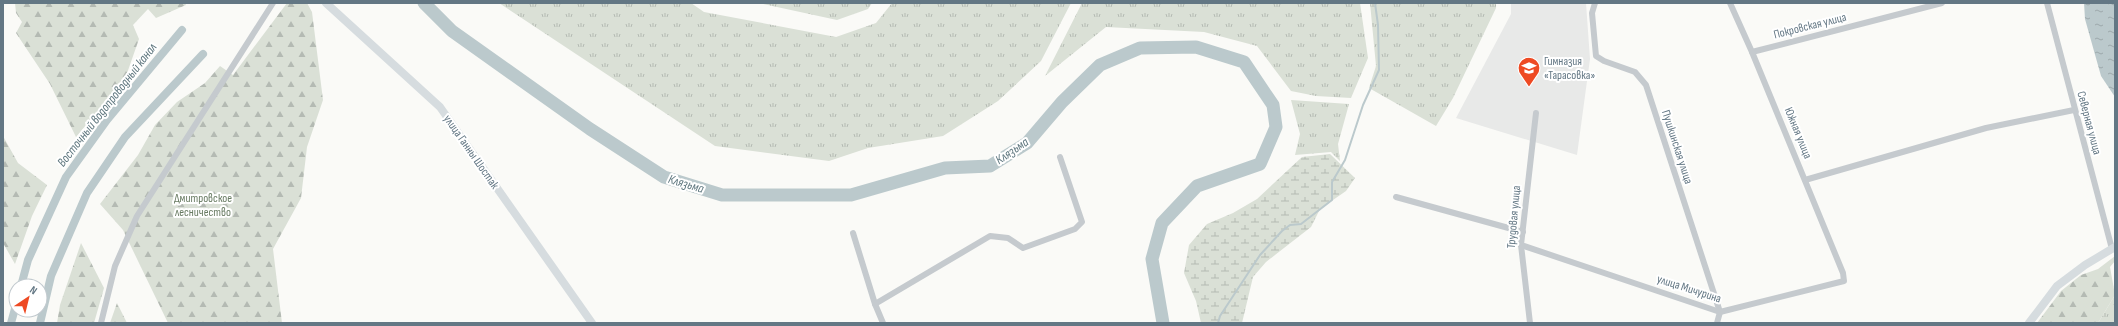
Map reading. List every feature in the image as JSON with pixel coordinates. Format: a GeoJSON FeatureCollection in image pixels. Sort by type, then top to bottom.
{"type":"FeatureCollection","features":[{"type":"Feature","properties":{"kind":"main road","name":"улица Ганны Шостак"},"geometry":{"type":"LineString","coordinates":[[326,3],[440,108],[592,323]]}},
{"type":"Feature","properties":{"kind":"main road"},"geometry":{"type":"LineString","coordinates":[[2029,323],[2057,286],[2085,265],[2113,248]]}},
{"type":"Feature","properties":{"kind":"street"},"geometry":{"type":"LineString","coordinates":[[101,323],[115,266],[137,216],[273,3]]}},
{"type":"Feature","properties":{"kind":"street","name":"Пушкинская улица"},"geometry":{"type":"LineString","coordinates":[[1595,3],[1592,13],[1596,56],[1604,61],[1635,72],[1646,85],[1720,312]]}},
{"type":"Feature","properties":{"kind":"street","name":"Южная улица"},"geometry":{"type":"LineString","coordinates":[[1730,3],[1752,52],[1843,273]]}},
{"type":"Feature","properties":{"kind":"street","name":"Покровская улица"},"geometry":{"type":"LineString","coordinates":[[1752,52],[1942,3]]}},
{"type":"Feature","properties":{"kind":"street","name":"Северная улица"},"geometry":{"type":"LineString","coordinates":[[2047,3],[2074,110],[2113,248]]}},
{"type":"Feature","properties":{"kind":"street"},"geometry":{"type":"LineString","coordinates":[[1805,180],[1986,128],[2074,110]]}},
{"type":"Feature","properties":{"kind":"street","name":"Трудовая улица"},"geometry":{"type":"LineString","coordinates":[[1530,323],[1521,245],[1536,113]]}},
{"type":"Feature","properties":{"kind":"street"},"geometry":{"type":"LineString","coordinates":[[875,304],[990,236],[1008,238],[1023,248],[1074,229],[1082,222],[1060,157]]}},
{"type":"Feature","properties":{"kind":"street"},"geometry":{"type":"LineString","coordinates":[[1396,197],[1522,232]]}},
{"type":"Feature","properties":{"kind":"street"},"geometry":{"type":"LineString","coordinates":[[853,233],[875,304],[883,323]]}},
{"type":"Feature","properties":{"kind":"street","name":"улица Мичурина"},"geometry":{"type":"LineString","coordinates":[[1521,245],[1720,312],[1844,281],[1843,273]]}},
{"type":"Feature","properties":{"kind":"street"},"geometry":{"type":"LineString","coordinates":[[1717,323],[1720,312]]}},
{"type":"Feature","properties":{"kind":"shaded area","name":"Гимназия «Тарасовка»"},"geometry":{"type":"Polygon","coordinates":[[[1511,3],[1586,3],[1590,59],[1577,155],[1456,118],[1511,14],[1511,3]]]}},
{"type":"Feature","properties":{"kind":"green space"},"geometry":{"type":"Polygon","coordinates":[[[15,3],[185,3],[186,5],[156,18],[148,9],[133,25],[139,39],[125,79],[76,137],[50,84],[16,33],[22,22],[16,13],[15,3]]]}},
{"type":"Feature","properties":{"kind":"green space","name":"Дмитровское лесничество"},"geometry":{"type":"Polygon","coordinates":[[[287,3],[307,3],[312,12],[323,100],[307,147],[301,198],[273,249],[282,323],[168,323],[123,230],[100,204],[138,155],[155,125],[177,102],[205,83],[220,66],[233,75],[287,3]]]}},
{"type":"Feature","properties":{"kind":"green space"},"geometry":{"type":"Polygon","coordinates":[[[499,3],[691,3],[704,12],[836,37],[876,23],[892,3],[1071,3],[1041,61],[998,101],[943,136],[868,148],[829,161],[715,146],[499,3]]]}},
{"type":"Feature","properties":{"kind":"green space"},"geometry":{"type":"Polygon","coordinates":[[[758,3],[872,3],[868,9],[837,20],[758,3]]]}},
{"type":"Feature","properties":{"kind":"green space"},"geometry":{"type":"Polygon","coordinates":[[[1082,3],[1360,3],[1368,58],[1351,98],[1316,96],[1291,91],[1257,46],[1204,32],[1106,27],[1045,76],[1082,3]]]}},
{"type":"Feature","properties":{"kind":"green space"},"geometry":{"type":"Polygon","coordinates":[[[1370,3],[1496,3],[1496,8],[1453,98],[1436,126],[1369,88],[1376,66],[1370,3]]]}},
{"type":"Feature","properties":{"kind":"green space"},"geometry":{"type":"Polygon","coordinates":[[[1291,100],[1349,104],[1338,144],[1340,161],[1331,152],[1295,155],[1300,134],[1291,100]]]}},
{"type":"Feature","properties":{"kind":"green space"},"geometry":{"type":"Polygon","coordinates":[[[3,136],[18,163],[47,185],[32,216],[15,264],[3,243],[3,136]]]}},
{"type":"Feature","properties":{"kind":"green space"},"geometry":{"type":"Polygon","coordinates":[[[1330,154],[1355,178],[1346,191],[1320,209],[1311,227],[1266,262],[1253,277],[1242,323],[1201,323],[1196,301],[1184,273],[1189,245],[1207,224],[1233,213],[1257,199],[1302,157],[1330,154]]]}},
{"type":"Feature","properties":{"kind":"green space"},"geometry":{"type":"Polygon","coordinates":[[[81,243],[104,288],[94,323],[57,323],[60,305],[81,243]]]}},
{"type":"Feature","properties":{"kind":"green space"},"geometry":{"type":"Polygon","coordinates":[[[2115,256],[2115,261],[2110,267],[2115,295],[2098,323],[2037,323],[2061,291],[2081,275],[2098,269],[2115,256]]]}},
{"type":"Feature","properties":{"kind":"green space"},"geometry":{"type":"Polygon","coordinates":[[[2115,295],[2115,323],[2098,323],[2115,295]]]}},
{"type":"Feature","properties":{"kind":"green space"},"geometry":{"type":"Polygon","coordinates":[[[117,303],[127,323],[110,323],[117,303]]]}},
{"type":"Feature","properties":{"kind":"water"},"geometry":{"type":"Polygon","coordinates":[[[2084,3],[2115,3],[2115,97],[2101,76],[2085,19],[2084,3]]]}},
{"type":"Feature","properties":{"kind":"waterway","name":"Клязьма"},"geometry":{"type":"LineString","coordinates":[[424,3],[452,31],[590,129],[664,177],[722,195],[851,195],[945,168],[990,166],[1027,143],[1062,102],[1100,65],[1140,48],[1196,47],[1244,62],[1273,105],[1276,127],[1260,164],[1197,186],[1162,223],[1152,259],[1163,323]]}},
{"type":"Feature","properties":{"kind":"waterway"},"geometry":{"type":"LineString","coordinates":[[1218,323],[1220,316],[1260,255],[1282,231],[1290,225],[1301,224],[1332,200],[1332,182],[1345,160],[1363,105],[1379,70],[1378,25],[1375,3]]}},
{"type":"Feature","properties":{"kind":"waterway","name":"Восточный водопроводный канал"},"geometry":{"type":"LineString","coordinates":[[23,278],[28,260],[66,177],[107,120],[182,30]]}},
{"type":"Feature","properties":{"kind":"waterway","name":"Восточный водопроводный канал"},"geometry":{"type":"LineString","coordinates":[[40,323],[51,276],[87,193],[125,137],[203,54]]}},
{"type":"Feature","properties":{"kind":"waterway","name":"Восточный водопроводный канал"},"geometry":{"type":"LineString","coordinates":[[11,323],[12,318]]}},
{"type":"Feature","properties":{"kind":"place","name":"Гимназия «Тарасовка»"},"geometry":{"type":"Point","coordinates":[1529,88]}}]}
